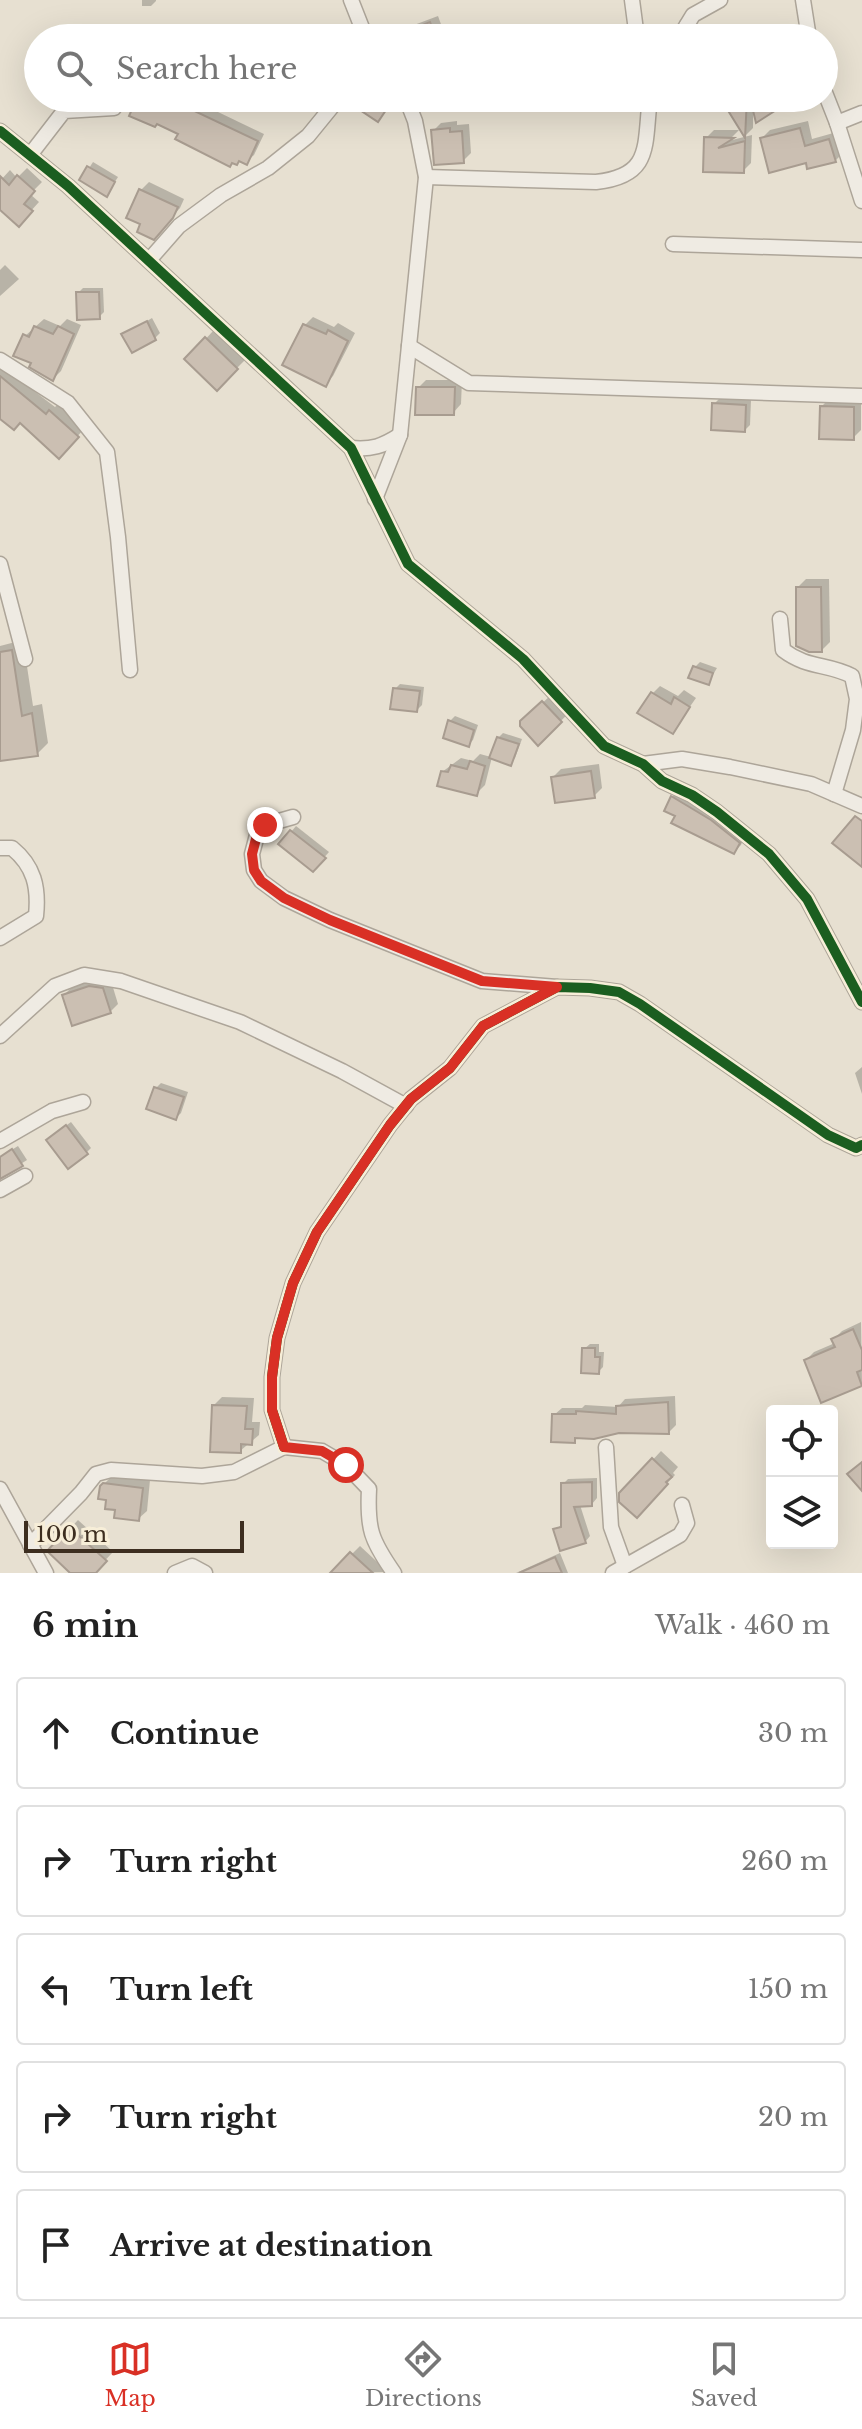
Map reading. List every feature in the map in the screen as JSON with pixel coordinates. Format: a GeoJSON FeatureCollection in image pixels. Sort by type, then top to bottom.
{"type":"FeatureCollection","features":[{"type":"Feature","properties":{"kind":"street"},"geometry":{"type":"LineString","coordinates":[[351,0],[362,24]]}},
{"type":"Feature","properties":{"kind":"street"},"geometry":{"type":"LineString","coordinates":[[632,0],[635,24]]}},
{"type":"Feature","properties":{"kind":"street"},"geometry":{"type":"LineString","coordinates":[[688,24],[693,15],[720,0]]}},
{"type":"Feature","properties":{"kind":"street"},"geometry":{"type":"LineString","coordinates":[[803,0],[807,24]]}},
{"type":"Feature","properties":{"kind":"street"},"geometry":{"type":"LineString","coordinates":[[30,155],[63,112]]}},
{"type":"Feature","properties":{"kind":"street"},"geometry":{"type":"LineString","coordinates":[[150,259],[179,226],[221,195],[268,168],[308,136],[328,112]]}},
{"type":"Feature","properties":{"kind":"street"},"geometry":{"type":"LineString","coordinates":[[375,499],[400,435],[426,177],[411,112]]}},
{"type":"Feature","properties":{"kind":"street"},"geometry":{"type":"LineString","coordinates":[[426,177],[596,182],[619,179],[642,159],[648,112]]}},
{"type":"Feature","properties":{"kind":"street"},"geometry":{"type":"LineString","coordinates":[[833,112],[862,201]]}},
{"type":"Feature","properties":{"kind":"street"},"geometry":{"type":"LineString","coordinates":[[837,123],[862,113]]}},
{"type":"Feature","properties":{"kind":"street"},"geometry":{"type":"LineString","coordinates":[[0,131],[150,259],[351,448],[408,564],[523,659],[604,746],[643,764],[662,781],[692,795],[769,854],[807,899],[862,1002]]}},
{"type":"Feature","properties":{"kind":"street"},"geometry":{"type":"LineString","coordinates":[[673,244],[862,250]]}},
{"type":"Feature","properties":{"kind":"street"},"geometry":{"type":"LineString","coordinates":[[409,346],[469,383],[862,396]]}},
{"type":"Feature","properties":{"kind":"street"},"geometry":{"type":"LineString","coordinates":[[0,360],[68,403],[107,452],[130,670]]}},
{"type":"Feature","properties":{"kind":"street"},"geometry":{"type":"LineString","coordinates":[[351,448],[370,450],[400,435]]}},
{"type":"Feature","properties":{"kind":"street"},"geometry":{"type":"LineString","coordinates":[[0,564],[25,659]]}},
{"type":"Feature","properties":{"kind":"street"},"geometry":{"type":"LineString","coordinates":[[780,619],[783,650],[804,663],[837,668],[852,676],[857,699],[855,715],[834,794]]}},
{"type":"Feature","properties":{"kind":"street"},"geometry":{"type":"LineString","coordinates":[[643,764],[682,759],[811,784],[862,806]]}},
{"type":"Feature","properties":{"kind":"street"},"geometry":{"type":"LineString","coordinates":[[293,817],[265,825],[257,835],[252,854],[254,870],[261,881],[284,898],[330,920],[482,981],[619,992],[828,1135],[856,1148],[862,1145]]}},
{"type":"Feature","properties":{"kind":"street"},"geometry":{"type":"LineString","coordinates":[[0,848],[12,848],[25,859],[34,873],[38,901],[36,916],[0,938]]}},
{"type":"Feature","properties":{"kind":"street"},"geometry":{"type":"LineString","coordinates":[[0,1036],[55,986],[84,975],[121,981],[240,1022],[406,1106]]}},
{"type":"Feature","properties":{"kind":"street"},"geometry":{"type":"LineString","coordinates":[[284,1447],[272,1410],[277,1338],[293,1283],[317,1232],[406,1106],[450,1068],[483,1026],[557,987]]}},
{"type":"Feature","properties":{"kind":"street"},"geometry":{"type":"LineString","coordinates":[[0,1141],[52,1111],[83,1102]]}},
{"type":"Feature","properties":{"kind":"street"},"geometry":{"type":"LineString","coordinates":[[0,1190],[25,1176]]}},
{"type":"Feature","properties":{"kind":"street"},"geometry":{"type":"LineString","coordinates":[[30,1545],[96,1474],[111,1470],[202,1476],[234,1472],[284,1447],[322,1451],[346,1465],[369,1489],[368,1523],[378,1550],[394,1573]]}},
{"type":"Feature","properties":{"kind":"street"},"geometry":{"type":"LineString","coordinates":[[606,1447],[611,1527],[619,1570],[680,1535],[687,1523],[682,1505]]}},
{"type":"Feature","properties":{"kind":"street"},"geometry":{"type":"LineString","coordinates":[[0,1489],[46,1573]]}},
{"type":"Feature","properties":{"kind":"street"},"geometry":{"type":"LineString","coordinates":[[175,1573],[192,1566],[205,1573]]}},
{"type":"Feature","properties":{"kind":"building"},"geometry":{"type":"Polygon","coordinates":[[[131,112],[197,112],[258,141],[247,165],[239,161],[230,167],[175,139],[178,134],[129,116],[131,112]]]}},
{"type":"Feature","properties":{"kind":"building"},"geometry":{"type":"Polygon","coordinates":[[[363,112],[385,112],[378,122],[363,112]]]}},
{"type":"Feature","properties":{"kind":"building"},"geometry":{"type":"Polygon","coordinates":[[[729,112],[746,112],[745,138],[729,112]]]}},
{"type":"Feature","properties":{"kind":"building"},"geometry":{"type":"Polygon","coordinates":[[[753,112],[773,112],[756,123],[753,112]]]}},
{"type":"Feature","properties":{"kind":"building"},"geometry":{"type":"Polygon","coordinates":[[[450,128],[450,132],[462,131],[464,163],[434,165],[431,130],[450,128]]]}},
{"type":"Feature","properties":{"kind":"building"},"geometry":{"type":"Polygon","coordinates":[[[800,128],[805,146],[829,139],[836,162],[807,169],[806,163],[769,173],[760,138],[800,128]]]}},
{"type":"Feature","properties":{"kind":"building"},"geometry":{"type":"Polygon","coordinates":[[[704,137],[734,138],[718,148],[745,141],[744,173],[703,172],[704,137]]]}},
{"type":"Feature","properties":{"kind":"building"},"geometry":{"type":"Polygon","coordinates":[[[87,166],[115,182],[107,197],[79,180],[87,166]]]}},
{"type":"Feature","properties":{"kind":"building"},"geometry":{"type":"Polygon","coordinates":[[[17,175],[35,191],[24,204],[33,211],[19,227],[0,210],[0,176],[9,185],[17,175]]]}},
{"type":"Feature","properties":{"kind":"building"},"geometry":{"type":"Polygon","coordinates":[[[139,189],[178,207],[173,218],[154,240],[137,232],[140,224],[126,218],[139,189]]]}},
{"type":"Feature","properties":{"kind":"building"},"geometry":{"type":"Polygon","coordinates":[[[76,292],[99,292],[100,319],[77,320],[76,292]]]}},
{"type":"Feature","properties":{"kind":"building"},"geometry":{"type":"Polygon","coordinates":[[[147,321],[156,340],[132,353],[121,334],[147,321]]]}},
{"type":"Feature","properties":{"kind":"building"},"geometry":{"type":"Polygon","coordinates":[[[303,324],[326,334],[328,330],[348,341],[326,387],[282,365],[303,324]]]}},
{"type":"Feature","properties":{"kind":"building"},"geometry":{"type":"Polygon","coordinates":[[[34,326],[53,334],[58,326],[74,334],[53,381],[29,367],[31,363],[13,356],[23,334],[29,337],[34,326]]]}},
{"type":"Feature","properties":{"kind":"building"},"geometry":{"type":"Polygon","coordinates":[[[205,337],[238,369],[217,391],[184,359],[205,337]]]}},
{"type":"Feature","properties":{"kind":"building"},"geometry":{"type":"Polygon","coordinates":[[[0,376],[46,414],[49,410],[79,437],[59,459],[20,423],[14,430],[0,419],[0,376]]]}},
{"type":"Feature","properties":{"kind":"building"},"geometry":{"type":"Polygon","coordinates":[[[416,387],[455,387],[454,415],[415,415],[416,387]]]}},
{"type":"Feature","properties":{"kind":"building"},"geometry":{"type":"Polygon","coordinates":[[[712,403],[746,405],[745,432],[711,430],[712,403]]]}},
{"type":"Feature","properties":{"kind":"building"},"geometry":{"type":"Polygon","coordinates":[[[820,406],[854,407],[854,440],[819,439],[820,406]]]}},
{"type":"Feature","properties":{"kind":"building"},"geometry":{"type":"Polygon","coordinates":[[[796,587],[821,587],[822,652],[809,652],[796,646],[796,587]]]}},
{"type":"Feature","properties":{"kind":"building"},"geometry":{"type":"Polygon","coordinates":[[[12,650],[22,716],[32,713],[38,756],[0,761],[0,652],[12,650]]]}},
{"type":"Feature","properties":{"kind":"building"},"geometry":{"type":"Polygon","coordinates":[[[693,666],[713,673],[709,685],[688,678],[693,666]]]}},
{"type":"Feature","properties":{"kind":"building"},"geometry":{"type":"Polygon","coordinates":[[[393,688],[420,691],[417,712],[390,709],[393,688]]]}},
{"type":"Feature","properties":{"kind":"building"},"geometry":{"type":"Polygon","coordinates":[[[651,692],[671,704],[674,697],[690,707],[673,734],[637,713],[651,692]]]}},
{"type":"Feature","properties":{"kind":"building"},"geometry":{"type":"Polygon","coordinates":[[[542,701],[562,722],[538,746],[520,726],[520,721],[542,701]]]}},
{"type":"Feature","properties":{"kind":"building"},"geometry":{"type":"Polygon","coordinates":[[[448,720],[474,730],[469,747],[443,738],[448,720]]]}},
{"type":"Feature","properties":{"kind":"building"},"geometry":{"type":"Polygon","coordinates":[[[497,737],[519,744],[511,766],[489,758],[497,737]]]}},
{"type":"Feature","properties":{"kind":"building"},"geometry":{"type":"Polygon","coordinates":[[[470,761],[485,766],[477,796],[437,786],[441,771],[448,772],[451,765],[467,769],[470,761]]]}},
{"type":"Feature","properties":{"kind":"building"},"geometry":{"type":"Polygon","coordinates":[[[591,771],[595,798],[555,803],[551,777],[591,771]]]}},
{"type":"Feature","properties":{"kind":"building"},"geometry":{"type":"Polygon","coordinates":[[[671,796],[711,820],[740,843],[734,854],[671,823],[675,816],[664,811],[671,796]]]}},
{"type":"Feature","properties":{"kind":"building"},"geometry":{"type":"Polygon","coordinates":[[[855,816],[862,821],[862,867],[832,843],[855,816]]]}},
{"type":"Feature","properties":{"kind":"building"},"geometry":{"type":"Polygon","coordinates":[[[290,830],[326,858],[313,872],[278,844],[290,830]]]}},
{"type":"Feature","properties":{"kind":"building"},"geometry":{"type":"Polygon","coordinates":[[[89,986],[103,988],[111,1013],[72,1026],[62,995],[89,986]]]}},
{"type":"Feature","properties":{"kind":"building"},"geometry":{"type":"Polygon","coordinates":[[[154,1087],[184,1097],[176,1120],[146,1109],[154,1087]]]}},
{"type":"Feature","properties":{"kind":"building"},"geometry":{"type":"Polygon","coordinates":[[[66,1125],[88,1154],[68,1169],[46,1140],[66,1125]]]}},
{"type":"Feature","properties":{"kind":"building"},"geometry":{"type":"Polygon","coordinates":[[[12,1149],[23,1166],[0,1179],[0,1157],[12,1149]]]}},
{"type":"Feature","properties":{"kind":"building"},"geometry":{"type":"Polygon","coordinates":[[[853,1329],[862,1350],[862,1370],[857,1372],[862,1386],[821,1403],[804,1360],[835,1347],[831,1339],[853,1329]]]}},
{"type":"Feature","properties":{"kind":"building"},"geometry":{"type":"Polygon","coordinates":[[[582,1348],[595,1348],[595,1357],[600,1357],[599,1374],[581,1373],[582,1348]]]}},
{"type":"Feature","properties":{"kind":"building"},"geometry":{"type":"Polygon","coordinates":[[[668,1402],[669,1434],[619,1433],[594,1439],[575,1438],[575,1443],[551,1442],[552,1414],[576,1414],[576,1411],[616,1414],[616,1406],[668,1402]]]}},
{"type":"Feature","properties":{"kind":"building"},"geometry":{"type":"Polygon","coordinates":[[[212,1405],[247,1406],[245,1429],[253,1429],[252,1445],[241,1444],[241,1453],[210,1452],[212,1405]]]}},
{"type":"Feature","properties":{"kind":"building"},"geometry":{"type":"Polygon","coordinates":[[[652,1458],[672,1477],[637,1518],[619,1502],[619,1493],[652,1458]]]}},
{"type":"Feature","properties":{"kind":"building"},"geometry":{"type":"Polygon","coordinates":[[[862,1462],[862,1491],[847,1474],[862,1462]]]}},
{"type":"Feature","properties":{"kind":"building"},"geometry":{"type":"Polygon","coordinates":[[[592,1482],[592,1506],[574,1507],[586,1543],[560,1551],[553,1529],[561,1527],[561,1483],[592,1482]]]}},
{"type":"Feature","properties":{"kind":"building"},"geometry":{"type":"Polygon","coordinates":[[[103,1483],[143,1488],[139,1521],[114,1518],[115,1510],[105,1509],[106,1500],[98,1499],[103,1483]]]}},
{"type":"Feature","properties":{"kind":"building"},"geometry":{"type":"Polygon","coordinates":[[[69,1527],[107,1561],[96,1573],[70,1573],[47,1551],[69,1527]]]}},
{"type":"Feature","properties":{"kind":"building"},"geometry":{"type":"Polygon","coordinates":[[[350,1552],[373,1573],[330,1573],[350,1552]]]}},
{"type":"Feature","properties":{"kind":"building"},"geometry":{"type":"Polygon","coordinates":[[[555,1557],[562,1573],[519,1573],[555,1557]]]}},
{"type":"Feature","properties":{"kind":"cycle path"},"geometry":{"type":"LineString","coordinates":[[0,131],[68,186],[351,448],[408,564],[523,659],[604,746],[643,764],[662,781],[692,795],[769,854],[807,899],[862,1002]]}},
{"type":"Feature","properties":{"kind":"cycle path"},"geometry":{"type":"LineString","coordinates":[[284,1447],[272,1410],[277,1338],[293,1283],[317,1232],[411,1099],[450,1068],[483,1026],[557,987],[619,992],[828,1135],[856,1148],[862,1145]]}},
{"type":"Feature","properties":{"kind":"route"},"geometry":{"type":"LineString","coordinates":[[265,825],[257,835],[252,854],[254,870],[261,881],[284,898],[330,920],[482,981],[557,987],[483,1026],[450,1068],[411,1099],[317,1232],[293,1283],[277,1338],[272,1410],[284,1447],[322,1451],[346,1465]]}}]}
